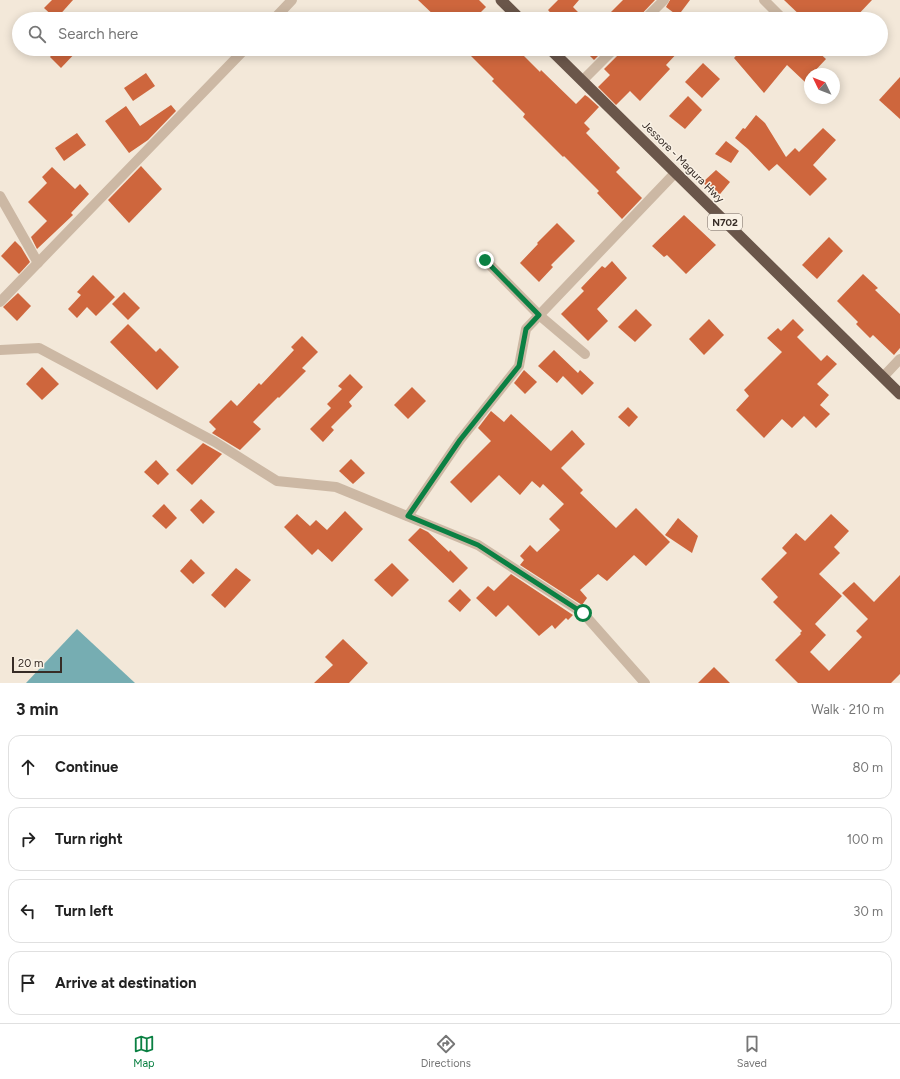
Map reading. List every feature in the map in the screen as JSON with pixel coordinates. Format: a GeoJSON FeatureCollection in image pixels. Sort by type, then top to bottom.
{"type":"FeatureCollection","features":[{"type":"Feature","properties":{"kind":"highway"},"geometry":{"type":"LineString","coordinates":[[501,0],[513,12]]}},
{"type":"Feature","properties":{"kind":"highway","name":"Jessore - Magura Hwy"},"geometry":{"type":"LineString","coordinates":[[557,56],[900,394]]}},
{"type":"Feature","properties":{"kind":"street"},"geometry":{"type":"LineString","coordinates":[[281,12],[292,0]]}},
{"type":"Feature","properties":{"kind":"street"},"geometry":{"type":"LineString","coordinates":[[652,12],[664,0]]}},
{"type":"Feature","properties":{"kind":"street"},"geometry":{"type":"LineString","coordinates":[[764,0],[776,12]]}},
{"type":"Feature","properties":{"kind":"street"},"geometry":{"type":"LineString","coordinates":[[0,302],[238,56]]}},
{"type":"Feature","properties":{"kind":"street"},"geometry":{"type":"LineString","coordinates":[[582,81],[607,56]]}},
{"type":"Feature","properties":{"kind":"street"},"geometry":{"type":"LineString","coordinates":[[408,516],[460,440],[519,366],[526,329],[675,172]]}},
{"type":"Feature","properties":{"kind":"street"},"geometry":{"type":"LineString","coordinates":[[0,196],[38,264]]}},
{"type":"Feature","properties":{"kind":"street"},"geometry":{"type":"LineString","coordinates":[[485,260],[539,315],[585,354]]}},
{"type":"Feature","properties":{"kind":"street"},"geometry":{"type":"LineString","coordinates":[[0,350],[39,348],[215,442],[277,481],[336,487],[478,545],[583,613],[645,683]]}},
{"type":"Feature","properties":{"kind":"street"},"geometry":{"type":"LineString","coordinates":[[883,378],[900,359]]}},
{"type":"Feature","properties":{"kind":"water"},"geometry":{"type":"Polygon","coordinates":[[[77,629],[135,683],[26,683],[77,629]]]}},
{"type":"Feature","properties":{"kind":"building"},"geometry":{"type":"Polygon","coordinates":[[[52,0],[73,0],[62,12],[48,12],[44,8],[52,0]]]}},
{"type":"Feature","properties":{"kind":"building"},"geometry":{"type":"Polygon","coordinates":[[[418,0],[479,0],[486,7],[481,12],[431,12],[418,0]]]}},
{"type":"Feature","properties":{"kind":"building"},"geometry":{"type":"Polygon","coordinates":[[[558,0],[579,0],[573,7],[578,12],[550,12],[548,10],[558,0]]]}},
{"type":"Feature","properties":{"kind":"building"},"geometry":{"type":"Polygon","coordinates":[[[623,0],[655,0],[644,12],[611,12],[623,0]]]}},
{"type":"Feature","properties":{"kind":"building"},"geometry":{"type":"Polygon","coordinates":[[[670,0],[690,0],[681,12],[673,12],[666,7],[670,0]]]}},
{"type":"Feature","properties":{"kind":"building"},"geometry":{"type":"Polygon","coordinates":[[[784,0],[872,0],[861,12],[797,12],[784,0]]]}},
{"type":"Feature","properties":{"kind":"building"},"geometry":{"type":"Polygon","coordinates":[[[51,56],[72,56],[61,68],[50,57],[51,56]]]}},
{"type":"Feature","properties":{"kind":"building"},"geometry":{"type":"Polygon","coordinates":[[[471,56],[524,56],[540,72],[541,70],[576,104],[585,95],[588,97],[599,107],[584,123],[590,129],[586,133],[620,168],[616,172],[642,198],[622,219],[597,193],[599,191],[523,117],[525,114],[492,81],[494,79],[471,56]]]}},
{"type":"Feature","properties":{"kind":"building"},"geometry":{"type":"Polygon","coordinates":[[[590,56],[598,56],[594,60],[590,56]]]}},
{"type":"Feature","properties":{"kind":"building"},"geometry":{"type":"Polygon","coordinates":[[[617,56],[674,56],[666,65],[670,69],[640,101],[630,91],[616,105],[598,87],[610,75],[604,69],[617,56]]]}},
{"type":"Feature","properties":{"kind":"building"},"geometry":{"type":"Polygon","coordinates":[[[736,56],[823,56],[826,59],[818,68],[804,68],[804,81],[787,65],[764,93],[734,58],[736,56]]]}},
{"type":"Feature","properties":{"kind":"building"},"geometry":{"type":"Polygon","coordinates":[[[703,63],[720,79],[702,98],[685,82],[703,63]]]}},
{"type":"Feature","properties":{"kind":"building"},"geometry":{"type":"Polygon","coordinates":[[[146,73],[155,86],[133,101],[124,88],[146,73]]]}},
{"type":"Feature","properties":{"kind":"building"},"geometry":{"type":"Polygon","coordinates":[[[900,77],[900,119],[879,100],[900,77]]]}},
{"type":"Feature","properties":{"kind":"building"},"geometry":{"type":"Polygon","coordinates":[[[688,96],[702,110],[685,129],[669,116],[688,96]]]}},
{"type":"Feature","properties":{"kind":"building"},"geometry":{"type":"Polygon","coordinates":[[[171,105],[176,111],[148,140],[129,153],[105,121],[126,106],[140,126],[171,105]]]}},
{"type":"Feature","properties":{"kind":"building"},"geometry":{"type":"Polygon","coordinates":[[[756,115],[765,123],[786,157],[795,148],[799,152],[823,128],[836,140],[813,165],[827,179],[810,196],[777,164],[769,171],[735,138],[743,128],[745,129],[756,115]]]}},
{"type":"Feature","properties":{"kind":"building"},"geometry":{"type":"Polygon","coordinates":[[[77,133],[86,145],[64,161],[55,148],[77,133]]]}},
{"type":"Feature","properties":{"kind":"building"},"geometry":{"type":"Polygon","coordinates":[[[726,141],[739,151],[731,163],[715,154],[726,141]]]}},
{"type":"Feature","properties":{"kind":"building"},"geometry":{"type":"Polygon","coordinates":[[[141,166],[162,189],[129,223],[108,200],[141,166]]]}},
{"type":"Feature","properties":{"kind":"building"},"geometry":{"type":"Polygon","coordinates":[[[52,167],[75,189],[80,184],[89,194],[71,213],[73,215],[37,249],[31,237],[47,221],[28,202],[47,183],[42,177],[52,167]]]}},
{"type":"Feature","properties":{"kind":"building"},"geometry":{"type":"Polygon","coordinates":[[[716,170],[730,182],[716,199],[703,182],[716,170]]]}},
{"type":"Feature","properties":{"kind":"building"},"geometry":{"type":"Polygon","coordinates":[[[684,215],[716,245],[686,274],[667,255],[664,257],[652,246],[684,215]]]}},
{"type":"Feature","properties":{"kind":"building"},"geometry":{"type":"Polygon","coordinates":[[[557,223],[575,241],[551,265],[553,267],[539,282],[520,263],[557,223]]]}},
{"type":"Feature","properties":{"kind":"building"},"geometry":{"type":"Polygon","coordinates":[[[829,237],[843,251],[817,279],[802,265],[829,237]]]}},
{"type":"Feature","properties":{"kind":"building"},"geometry":{"type":"Polygon","coordinates":[[[15,241],[21,247],[30,262],[19,274],[1,256],[15,241]]]}},
{"type":"Feature","properties":{"kind":"building"},"geometry":{"type":"Polygon","coordinates":[[[612,261],[627,278],[597,309],[608,321],[588,341],[561,314],[584,291],[581,288],[602,266],[605,268],[612,261]]]}},
{"type":"Feature","properties":{"kind":"building"},"geometry":{"type":"Polygon","coordinates":[[[863,274],[878,288],[875,290],[900,314],[900,348],[894,355],[873,335],[870,338],[856,324],[858,322],[837,301],[863,274]]]}},
{"type":"Feature","properties":{"kind":"building"},"geometry":{"type":"Polygon","coordinates":[[[93,275],[115,297],[96,316],[87,307],[77,318],[68,309],[81,295],[77,292],[93,275]]]}},
{"type":"Feature","properties":{"kind":"building"},"geometry":{"type":"Polygon","coordinates":[[[124,292],[140,308],[128,320],[112,304],[124,292]]]}},
{"type":"Feature","properties":{"kind":"building"},"geometry":{"type":"Polygon","coordinates":[[[18,293],[31,306],[17,321],[3,307],[18,293]]]}},
{"type":"Feature","properties":{"kind":"building"},"geometry":{"type":"Polygon","coordinates":[[[636,309],[652,325],[635,342],[618,327],[636,309]]]}},
{"type":"Feature","properties":{"kind":"building"},"geometry":{"type":"Polygon","coordinates":[[[709,319],[724,335],[704,355],[689,339],[709,319]]]}},
{"type":"Feature","properties":{"kind":"building"},"geometry":{"type":"Polygon","coordinates":[[[793,319],[804,330],[797,337],[821,361],[827,355],[837,364],[817,384],[829,395],[820,405],[830,414],[816,428],[804,416],[792,428],[782,419],[764,438],[736,410],[749,396],[744,390],[782,352],[767,338],[778,328],[781,331],[793,319]]]}},
{"type":"Feature","properties":{"kind":"building"},"geometry":{"type":"Polygon","coordinates":[[[128,324],[156,352],[160,348],[179,367],[157,390],[110,342],[128,324]]]}},
{"type":"Feature","properties":{"kind":"building"},"geometry":{"type":"Polygon","coordinates":[[[302,336],[318,352],[302,368],[306,371],[253,422],[261,429],[240,450],[212,433],[216,429],[209,422],[231,400],[237,406],[259,383],[261,385],[294,350],[291,347],[302,336]]]}},
{"type":"Feature","properties":{"kind":"building"},"geometry":{"type":"Polygon","coordinates":[[[554,350],[578,373],[580,370],[594,383],[582,395],[563,376],[557,383],[538,366],[554,350]]]}},
{"type":"Feature","properties":{"kind":"building"},"geometry":{"type":"Polygon","coordinates":[[[42,367],[59,384],[42,400],[26,384],[42,367]]]}},
{"type":"Feature","properties":{"kind":"building"},"geometry":{"type":"Polygon","coordinates":[[[524,370],[537,382],[525,394],[514,383],[524,370]]]}},
{"type":"Feature","properties":{"kind":"building"},"geometry":{"type":"Polygon","coordinates":[[[350,374],[363,387],[349,402],[352,406],[331,427],[334,430],[323,442],[310,429],[331,408],[327,404],[342,389],[338,386],[350,374]]]}},
{"type":"Feature","properties":{"kind":"building"},"geometry":{"type":"Polygon","coordinates":[[[412,387],[426,401],[408,419],[394,405],[412,387]]]}},
{"type":"Feature","properties":{"kind":"building"},"geometry":{"type":"Polygon","coordinates":[[[628,407],[638,417],[629,427],[618,417],[628,407]]]}},
{"type":"Feature","properties":{"kind":"building"},"geometry":{"type":"Polygon","coordinates":[[[491,411],[504,422],[511,414],[551,451],[572,430],[585,444],[561,468],[583,490],[580,493],[616,528],[636,508],[670,542],[646,566],[634,555],[607,581],[598,574],[580,590],[587,598],[582,605],[520,565],[524,560],[520,556],[530,545],[537,552],[560,530],[549,519],[564,504],[543,484],[540,488],[532,481],[520,495],[499,475],[471,503],[450,482],[491,441],[478,428],[491,411]]]}},
{"type":"Feature","properties":{"kind":"building"},"geometry":{"type":"Polygon","coordinates":[[[203,443],[222,454],[192,485],[176,470],[203,443]]]}},
{"type":"Feature","properties":{"kind":"building"},"geometry":{"type":"Polygon","coordinates":[[[351,459],[365,473],[353,484],[339,471],[351,459]]]}},
{"type":"Feature","properties":{"kind":"building"},"geometry":{"type":"Polygon","coordinates":[[[156,460],[169,474],[158,485],[144,472],[156,460]]]}},
{"type":"Feature","properties":{"kind":"building"},"geometry":{"type":"Polygon","coordinates":[[[201,499],[215,512],[203,524],[190,510],[201,499]]]}},
{"type":"Feature","properties":{"kind":"building"},"geometry":{"type":"Polygon","coordinates":[[[164,504],[177,518],[166,529],[152,516],[164,504]]]}},
{"type":"Feature","properties":{"kind":"building"},"geometry":{"type":"Polygon","coordinates":[[[345,511],[363,529],[332,562],[318,549],[312,555],[284,527],[297,514],[310,526],[316,520],[327,530],[345,511]]]}},
{"type":"Feature","properties":{"kind":"building"},"geometry":{"type":"Polygon","coordinates":[[[831,514],[849,531],[834,547],[840,553],[819,574],[842,596],[815,624],[826,635],[810,652],[829,671],[862,637],[856,631],[868,619],[842,593],[854,582],[874,602],[900,575],[900,674],[891,683],[798,683],[775,660],[801,634],[800,633],[802,631],[773,602],[778,597],[761,579],[787,553],[782,548],[796,533],[805,541],[831,514]]]}},
{"type":"Feature","properties":{"kind":"building"},"geometry":{"type":"Polygon","coordinates":[[[678,518],[698,536],[692,553],[665,535],[678,518]]]}},
{"type":"Feature","properties":{"kind":"building"},"geometry":{"type":"Polygon","coordinates":[[[420,528],[428,532],[449,552],[450,550],[468,568],[453,583],[408,540],[420,528]]]}},
{"type":"Feature","properties":{"kind":"building"},"geometry":{"type":"Polygon","coordinates":[[[191,559],[205,573],[193,584],[180,571],[191,559]]]}},
{"type":"Feature","properties":{"kind":"building"},"geometry":{"type":"Polygon","coordinates":[[[392,563],[409,580],[392,597],[374,580],[392,563]]]}},
{"type":"Feature","properties":{"kind":"building"},"geometry":{"type":"Polygon","coordinates":[[[236,568],[251,580],[225,608],[211,595],[236,568]]]}},
{"type":"Feature","properties":{"kind":"building"},"geometry":{"type":"Polygon","coordinates":[[[511,574],[573,615],[568,620],[566,618],[555,629],[552,625],[539,636],[508,605],[496,617],[476,598],[488,586],[494,591],[511,574]]]}},
{"type":"Feature","properties":{"kind":"building"},"geometry":{"type":"Polygon","coordinates":[[[460,589],[471,600],[460,612],[448,601],[460,589]]]}},
{"type":"Feature","properties":{"kind":"building"},"geometry":{"type":"Polygon","coordinates":[[[343,639],[368,663],[349,683],[314,683],[333,665],[325,657],[343,639]]]}},
{"type":"Feature","properties":{"kind":"building"},"geometry":{"type":"Polygon","coordinates":[[[714,667],[730,683],[698,683],[714,667]]]}},
{"type":"Feature","properties":{"kind":"route"},"geometry":{"type":"LineString","coordinates":[[485,260],[539,315],[526,329],[519,366],[460,440],[408,516],[478,545],[583,613]]}}]}
